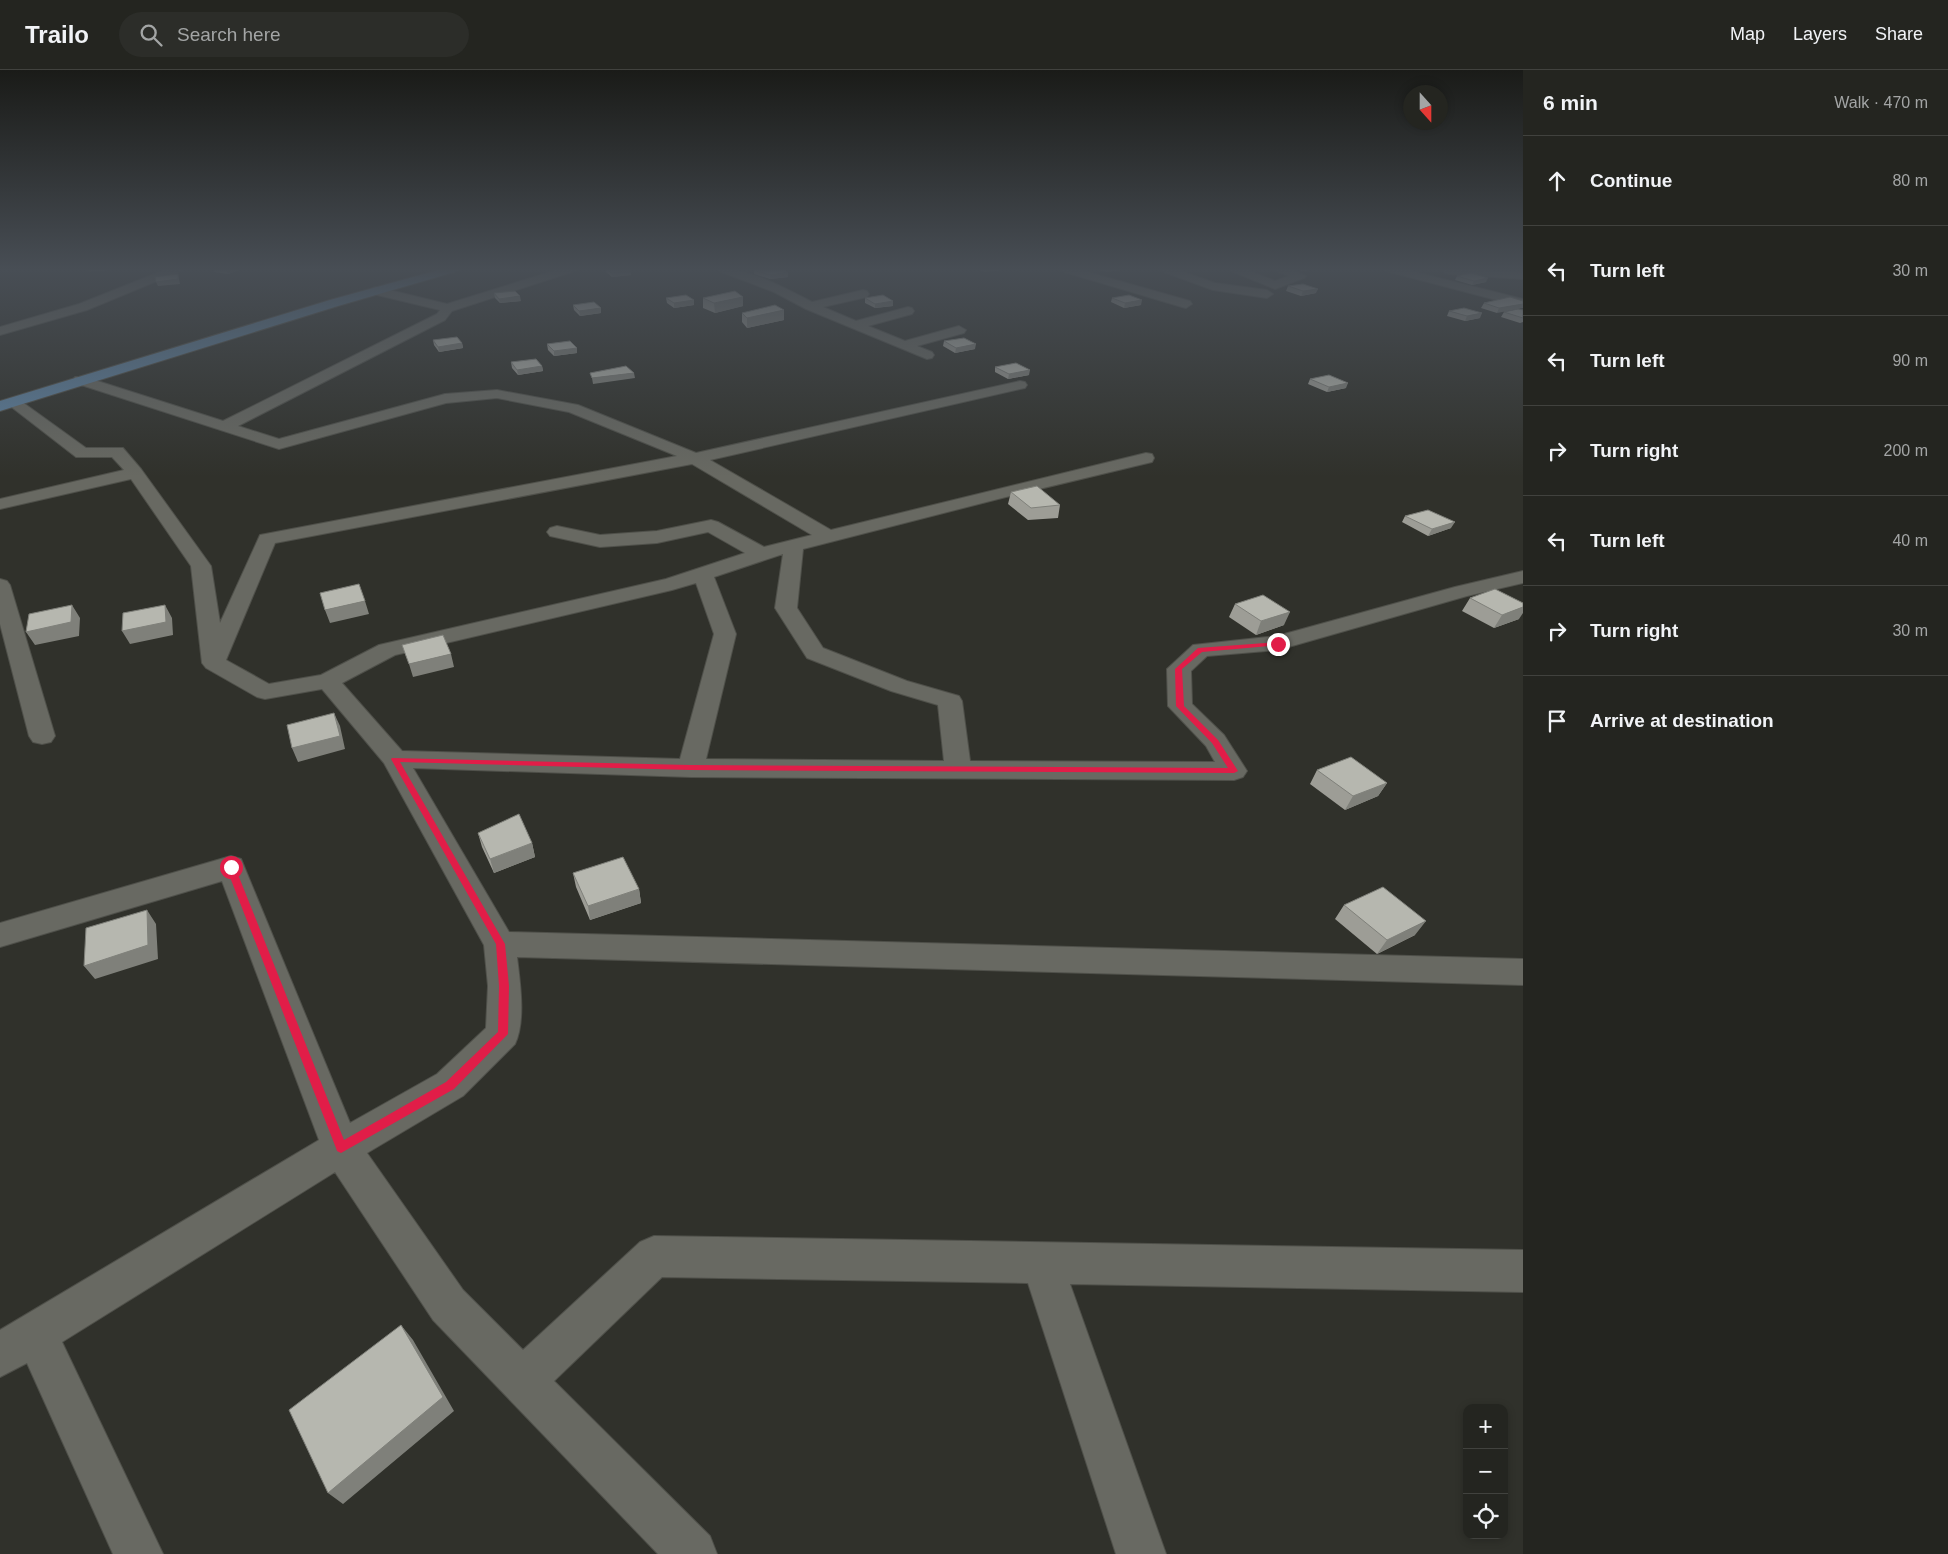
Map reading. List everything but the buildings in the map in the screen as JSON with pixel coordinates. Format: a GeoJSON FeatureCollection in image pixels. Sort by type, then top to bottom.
{"type":"FeatureCollection","features":[{"type":"Feature","properties":{"kind":"main road"},"geometry":{"type":"LineString","coordinates":[[6,404],[219,338]]}},
{"type":"Feature","properties":{"kind":"street"},"geometry":{"type":"LineString","coordinates":[[225,426],[400,338]]}},
{"type":"Feature","properties":{"kind":"street"},"geometry":{"type":"LineString","coordinates":[[889,338],[927,355]]}},
{"type":"Feature","properties":{"kind":"street"},"geometry":{"type":"LineString","coordinates":[[905,345],[929,338]]}},
{"type":"Feature","properties":{"kind":"street"},"geometry":{"type":"LineString","coordinates":[[80,380],[279,444],[445,400],[497,394],[573,408],[695,458],[829,537]]}},
{"type":"Feature","properties":{"kind":"street"},"geometry":{"type":"LineString","coordinates":[[214,663],[267,540],[695,458],[1020,385]]}},
{"type":"Feature","properties":{"kind":"street"},"geometry":{"type":"LineString","coordinates":[[6,404],[82,453],[117,452],[135,473],[201,566],[214,663]]}},
{"type":"Feature","properties":{"kind":"street"},"geometry":{"type":"LineString","coordinates":[[214,663],[265,692],[328,681],[387,650],[672,584],[761,554],[1146,458]]}},
{"type":"Feature","properties":{"kind":"street"},"geometry":{"type":"LineString","coordinates":[[0,504],[135,473]]}},
{"type":"Feature","properties":{"kind":"street"},"geometry":{"type":"LineString","coordinates":[[557,532],[600,541],[657,538],[711,526],[761,554]]}},
{"type":"Feature","properties":{"kind":"street"},"geometry":{"type":"LineString","coordinates":[[794,546],[786,608],[815,653],[899,686],[950,701],[958,769]]}},
{"type":"Feature","properties":{"kind":"street"},"geometry":{"type":"LineString","coordinates":[[690,768],[725,634],[703,574]]}},
{"type":"Feature","properties":{"kind":"street"},"geometry":{"type":"LineString","coordinates":[[395,759],[690,768],[1234,771],[1215,741],[1180,706],[1179,669],[1201,650],[1278,644],[1462,591],[1523,577]]}},
{"type":"Feature","properties":{"kind":"street"},"geometry":{"type":"LineString","coordinates":[[0,585],[42,736]]}},
{"type":"Feature","properties":{"kind":"street"},"geometry":{"type":"LineString","coordinates":[[138,1554],[18,1345],[341,1148],[450,1086],[503,1034],[504,986],[500,944],[395,759],[328,681]]}},
{"type":"Feature","properties":{"kind":"street"},"geometry":{"type":"LineString","coordinates":[[0,935],[159,890],[231,867],[341,1148],[448,1305],[692,1554]]}},
{"type":"Feature","properties":{"kind":"street"},"geometry":{"type":"LineString","coordinates":[[500,944],[1523,972]]}},
{"type":"Feature","properties":{"kind":"street"},"geometry":{"type":"LineString","coordinates":[[523,1381],[654,1256],[1523,1270]]}},
{"type":"Feature","properties":{"kind":"street"},"geometry":{"type":"LineString","coordinates":[[1042,1263],[1141,1554]]}},
{"type":"Feature","properties":{"kind":"route"},"geometry":{"type":"LineString","coordinates":[[231,867],[341,1148],[450,1086],[503,1034],[504,986],[500,944],[395,759],[690,768],[1234,771],[1215,741],[1180,706],[1179,669],[1201,650],[1278,644]]}}]}
